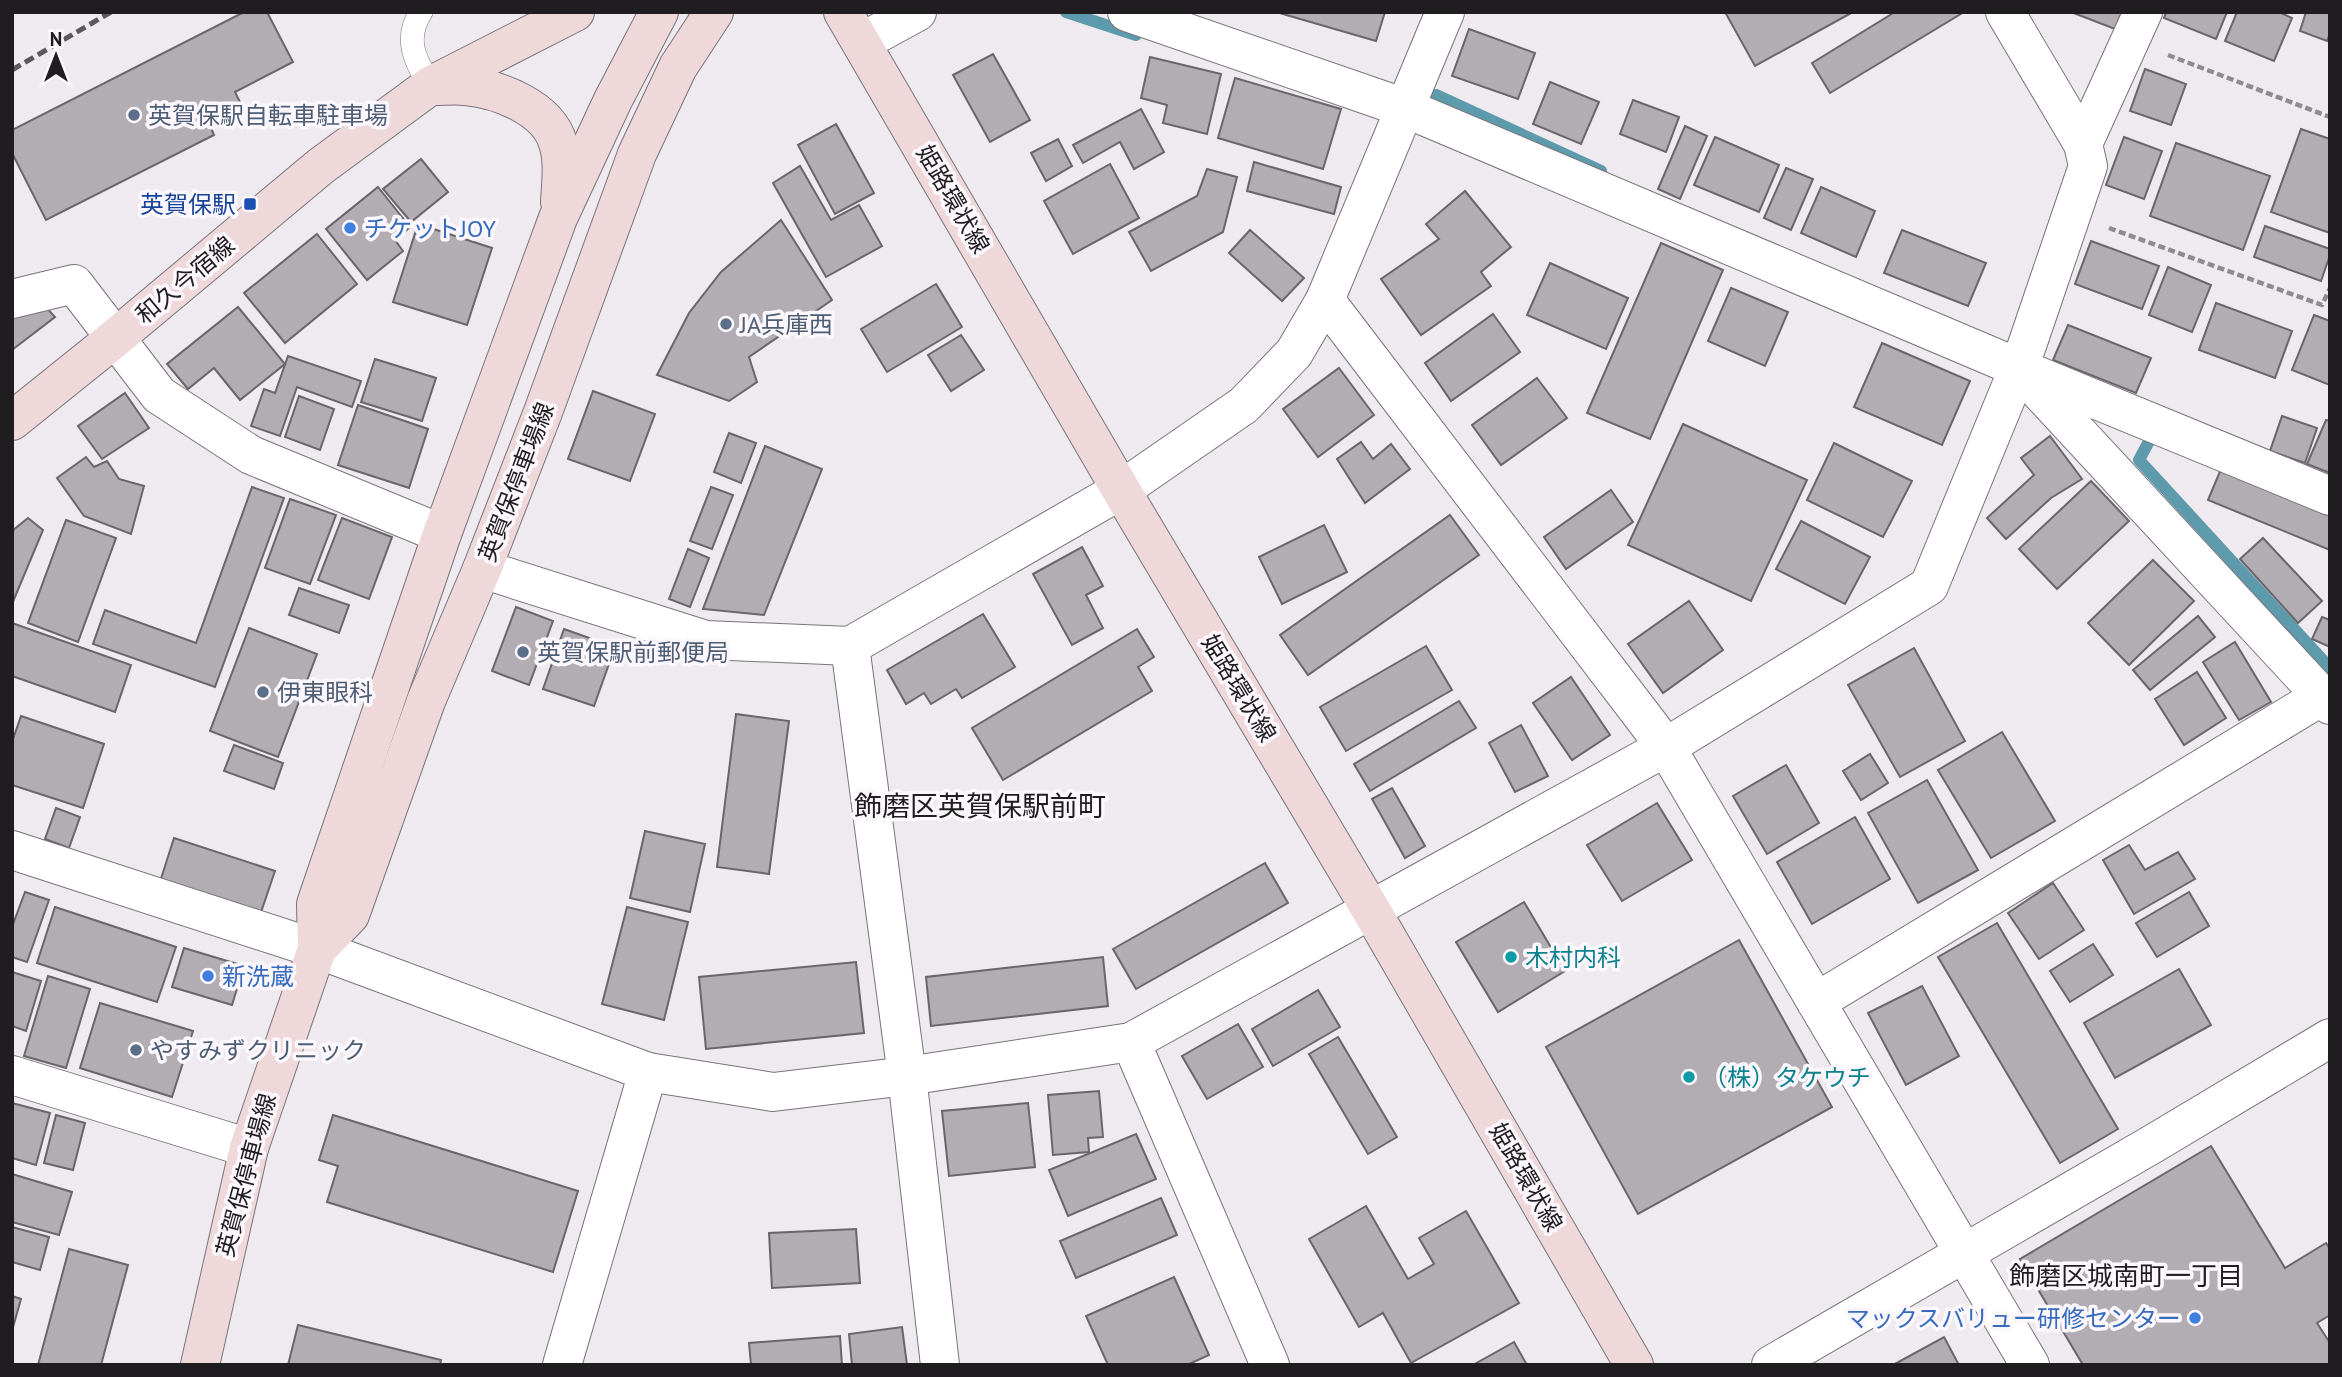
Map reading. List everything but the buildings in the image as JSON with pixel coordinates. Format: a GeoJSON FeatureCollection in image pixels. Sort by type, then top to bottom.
{"type":"FeatureCollection","features":[{"type":"Feature","properties":{"kind":"main road","name":"和久今宿線"},"geometry":{"type":"LineString","coordinates":[[12,421],[321,166],[430,86],[575,12]]}},
{"type":"Feature","properties":{"kind":"main road","name":"英賀保停車場線"},"geometry":{"type":"LineString","coordinates":[[200,1365],[248,1148],[317,949],[316,904],[442,534],[558,218],[613,100],[659,12]]}},
{"type":"Feature","properties":{"kind":"main road","name":"英賀保停車場線"},"geometry":{"type":"LineString","coordinates":[[317,949],[350,915],[426,701],[482,569],[543,412],[636,154],[678,67],[714,12]]}},
{"type":"Feature","properties":{"kind":"main road","name":"姫路環状線"},"geometry":{"type":"LineString","coordinates":[[853,27],[1121,490],[1371,910],[1634,1365]]}},
{"type":"Feature","properties":{"kind":"main road"},"geometry":{"type":"LineString","coordinates":[[430,86],[469,86],[506,95],[539,115],[550,126],[558,140],[561,153],[558,218]]}},
{"type":"Feature","properties":{"kind":"street"},"geometry":{"type":"LineString","coordinates":[[853,27],[917,12]]}},
{"type":"Feature","properties":{"kind":"street"},"geometry":{"type":"LineString","coordinates":[[1127,12],[1405,108],[2019,368],[2330,496]]}},
{"type":"Feature","properties":{"kind":"street"},"geometry":{"type":"LineString","coordinates":[[482,569],[706,640],[850,646],[1121,490],[1244,405],[1294,353],[1325,300],[1444,12]]}},
{"type":"Feature","properties":{"kind":"street"},"geometry":{"type":"LineString","coordinates":[[12,850],[317,949],[648,1072],[773,1092],[907,1076],[1130,1042],[1666,747],[1929,586],[2019,368],[2088,166],[2083,144],[2005,12]]}},
{"type":"Feature","properties":{"kind":"street"},"geometry":{"type":"LineString","coordinates":[[2083,144],[2137,27]]}},
{"type":"Feature","properties":{"kind":"street"},"geometry":{"type":"LineString","coordinates":[[12,299],[74,284],[159,395],[251,454],[442,534]]}},
{"type":"Feature","properties":{"kind":"street"},"geometry":{"type":"LineString","coordinates":[[1325,300],[1666,747],[2030,1365]]}},
{"type":"Feature","properties":{"kind":"street"},"geometry":{"type":"LineString","coordinates":[[1816,1002],[2326,700],[2019,368]]}},
{"type":"Feature","properties":{"kind":"street"},"geometry":{"type":"LineString","coordinates":[[850,646],[907,1076],[940,1365]]}},
{"type":"Feature","properties":{"kind":"street"},"geometry":{"type":"LineString","coordinates":[[1771,1365],[2330,1038]]}},
{"type":"Feature","properties":{"kind":"street"},"geometry":{"type":"LineString","coordinates":[[1130,1042],[1270,1365]]}},
{"type":"Feature","properties":{"kind":"street"},"geometry":{"type":"LineString","coordinates":[[562,1365],[648,1072]]}},
{"type":"Feature","properties":{"kind":"street"},"geometry":{"type":"LineString","coordinates":[[12,1075],[248,1148]]}},
{"type":"Feature","properties":{"kind":"lane"},"geometry":{"type":"LineString","coordinates":[[421,12],[412,35],[413,55],[430,86]]}},
{"type":"Feature","properties":{"kind":"path"},"geometry":{"type":"LineString","coordinates":[[2137,27],[2330,117]]}},
{"type":"Feature","properties":{"kind":"path"},"geometry":{"type":"LineString","coordinates":[[2072,214],[2322,305],[2330,289]]}},
{"type":"Feature","properties":{"kind":"waterway"},"geometry":{"type":"LineString","coordinates":[[1066,12],[1136,35]]}},
{"type":"Feature","properties":{"kind":"waterway"},"geometry":{"type":"LineString","coordinates":[[1436,95],[1601,171]]}},
{"type":"Feature","properties":{"kind":"waterway"},"geometry":{"type":"LineString","coordinates":[[2155,430],[2139,460],[2330,668]]}},
{"type":"Feature","properties":{"kind":"railway"},"geometry":{"type":"LineString","coordinates":[[12,70],[111,12]]}},
{"type":"Feature","properties":{"kind":"place","name":"英賀保駅自転車駐車場"},"geometry":{"type":"Point","coordinates":[134,115]}},
{"type":"Feature","properties":{"kind":"place","name":"英賀保駅"},"geometry":{"type":"Point","coordinates":[250,204]}},
{"type":"Feature","properties":{"kind":"place","name":"チケットJOY"},"geometry":{"type":"Point","coordinates":[350,228]}},
{"type":"Feature","properties":{"kind":"place","name":"JA兵庫西"},"geometry":{"type":"Point","coordinates":[726,324]}},
{"type":"Feature","properties":{"kind":"place","name":"英賀保駅前郵便局"},"geometry":{"type":"Point","coordinates":[523,652]}},
{"type":"Feature","properties":{"kind":"place","name":"伊東眼科"},"geometry":{"type":"Point","coordinates":[263,692]}},
{"type":"Feature","properties":{"kind":"place","name":"木村内科"},"geometry":{"type":"Point","coordinates":[1511,957]}},
{"type":"Feature","properties":{"kind":"place","name":"新洗蔵"},"geometry":{"type":"Point","coordinates":[208,976]}},
{"type":"Feature","properties":{"kind":"place","name":"やすみずクリニック"},"geometry":{"type":"Point","coordinates":[136,1050]}},
{"type":"Feature","properties":{"kind":"place","name":"（株）タケウチ"},"geometry":{"type":"Point","coordinates":[1689,1077]}},
{"type":"Feature","properties":{"kind":"place","name":"マックスバリュー研修センター"},"geometry":{"type":"Point","coordinates":[2195,1318]}},
{"type":"Feature","properties":{"kind":"district","name":"飾磨区英賀保駅前町"},"geometry":{"type":"Point","coordinates":[980,805]}},
{"type":"Feature","properties":{"kind":"district","name":"飾磨区城南町一丁目"},"geometry":{"type":"Point","coordinates":[2126,1275]}}]}
